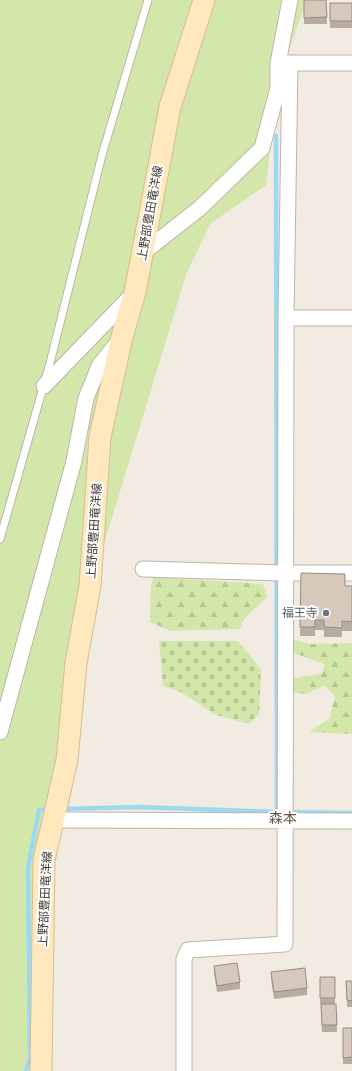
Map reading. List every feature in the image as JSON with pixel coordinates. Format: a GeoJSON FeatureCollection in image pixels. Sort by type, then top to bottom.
{"type":"FeatureCollection","features":[{"type":"Feature","properties":{"kind":"main road","name":"上野部豊田竜洋線"},"geometry":{"type":"LineString","coordinates":[[41,1071],[44,860],[66,760],[76,663],[90,586],[100,437],[122,337],[135,292],[144,252],[170,107],[204,0]]}},
{"type":"Feature","properties":{"kind":"street"},"geometry":{"type":"LineString","coordinates":[[184,1071],[184,959],[188,950],[285,944],[286,318],[284,63],[290,0]]}},
{"type":"Feature","properties":{"kind":"street"},"geometry":{"type":"LineString","coordinates":[[144,252],[200,208],[262,148],[284,63]]}},
{"type":"Feature","properties":{"kind":"street"},"geometry":{"type":"LineString","coordinates":[[284,63],[352,63]]}},
{"type":"Feature","properties":{"kind":"street"},"geometry":{"type":"LineString","coordinates":[[44,386],[135,292]]}},
{"type":"Feature","properties":{"kind":"street"},"geometry":{"type":"LineString","coordinates":[[286,318],[352,318]]}},
{"type":"Feature","properties":{"kind":"street"},"geometry":{"type":"LineString","coordinates":[[0,732],[74,461],[86,398],[99,366],[122,337]]}},
{"type":"Feature","properties":{"kind":"street"},"geometry":{"type":"LineString","coordinates":[[143,569],[285,573],[352,573]]}},
{"type":"Feature","properties":{"kind":"street"},"geometry":{"type":"LineString","coordinates":[[53,820],[352,822]]}},
{"type":"Feature","properties":{"kind":"lane"},"geometry":{"type":"LineString","coordinates":[[0,539],[44,386],[102,155],[148,0]]}},
{"type":"Feature","properties":{"kind":"green space"},"geometry":{"type":"Polygon","coordinates":[[[0,0],[307,0],[278,80],[266,185],[210,224],[186,275],[87,600],[44,876],[37,1071],[0,1071],[0,0]]]}},
{"type":"Feature","properties":{"kind":"green space"},"geometry":{"type":"Polygon","coordinates":[[[153,577],[263,584],[267,597],[245,618],[239,629],[171,631],[150,622],[151,588],[153,577]]]}},
{"type":"Feature","properties":{"kind":"green space"},"geometry":{"type":"Polygon","coordinates":[[[293,639],[309,644],[352,643],[352,734],[309,732],[330,718],[335,695],[324,686],[305,694],[291,692],[291,679],[323,673],[324,664],[294,653],[293,639]]]}},
{"type":"Feature","properties":{"kind":"green space"},"geometry":{"type":"Polygon","coordinates":[[[159,641],[238,641],[261,669],[259,714],[249,724],[214,714],[181,692],[163,686],[159,641]]]}},
{"type":"Feature","properties":{"kind":"building"},"geometry":{"type":"Polygon","coordinates":[[[304,0],[326,0],[327,17],[304,18],[304,0]]]}},
{"type":"Feature","properties":{"kind":"building"},"geometry":{"type":"Polygon","coordinates":[[[330,3],[352,3],[352,21],[330,21],[330,3]]]}},
{"type":"Feature","properties":{"kind":"building","name":"福王寺"},"geometry":{"type":"Polygon","coordinates":[[[301,573],[345,574],[345,586],[352,586],[352,622],[342,621],[342,628],[324,627],[324,620],[315,620],[315,627],[300,627],[301,573]]]}},
{"type":"Feature","properties":{"kind":"building"},"geometry":{"type":"Polygon","coordinates":[[[237,963],[240,982],[217,986],[214,966],[237,963]]]}},
{"type":"Feature","properties":{"kind":"building"},"geometry":{"type":"Polygon","coordinates":[[[305,968],[307,988],[274,992],[271,972],[305,968]]]}},
{"type":"Feature","properties":{"kind":"building"},"geometry":{"type":"Polygon","coordinates":[[[320,977],[335,977],[335,998],[320,998],[320,977]]]}},
{"type":"Feature","properties":{"kind":"building"},"geometry":{"type":"Polygon","coordinates":[[[346,981],[352,981],[352,1001],[347,1000],[346,981]]]}},
{"type":"Feature","properties":{"kind":"building"},"geometry":{"type":"Polygon","coordinates":[[[321,1004],[336,1004],[337,1025],[322,1025],[321,1004]]]}},
{"type":"Feature","properties":{"kind":"building"},"geometry":{"type":"Polygon","coordinates":[[[343,1028],[352,1028],[352,1057],[343,1058],[343,1028]]]}},
{"type":"Feature","properties":{"kind":"waterway"},"geometry":{"type":"LineString","coordinates":[[276,136],[277,812]]}},
{"type":"Feature","properties":{"kind":"waterway"},"geometry":{"type":"LineString","coordinates":[[62,809],[138,807],[278,812]]}},
{"type":"Feature","properties":{"kind":"waterway"},"geometry":{"type":"LineString","coordinates":[[26,1071],[30,1059],[28,868],[39,810],[50,809]]}},
{"type":"Feature","properties":{"kind":"waterway"},"geometry":{"type":"LineString","coordinates":[[288,812],[352,813]]}},
{"type":"Feature","properties":{"kind":"place","name":"福王寺"},"geometry":{"type":"Point","coordinates":[326,613]}},
{"type":"Feature","properties":{"kind":"district","name":"森本"},"geometry":{"type":"Point","coordinates":[283,818]}}]}
